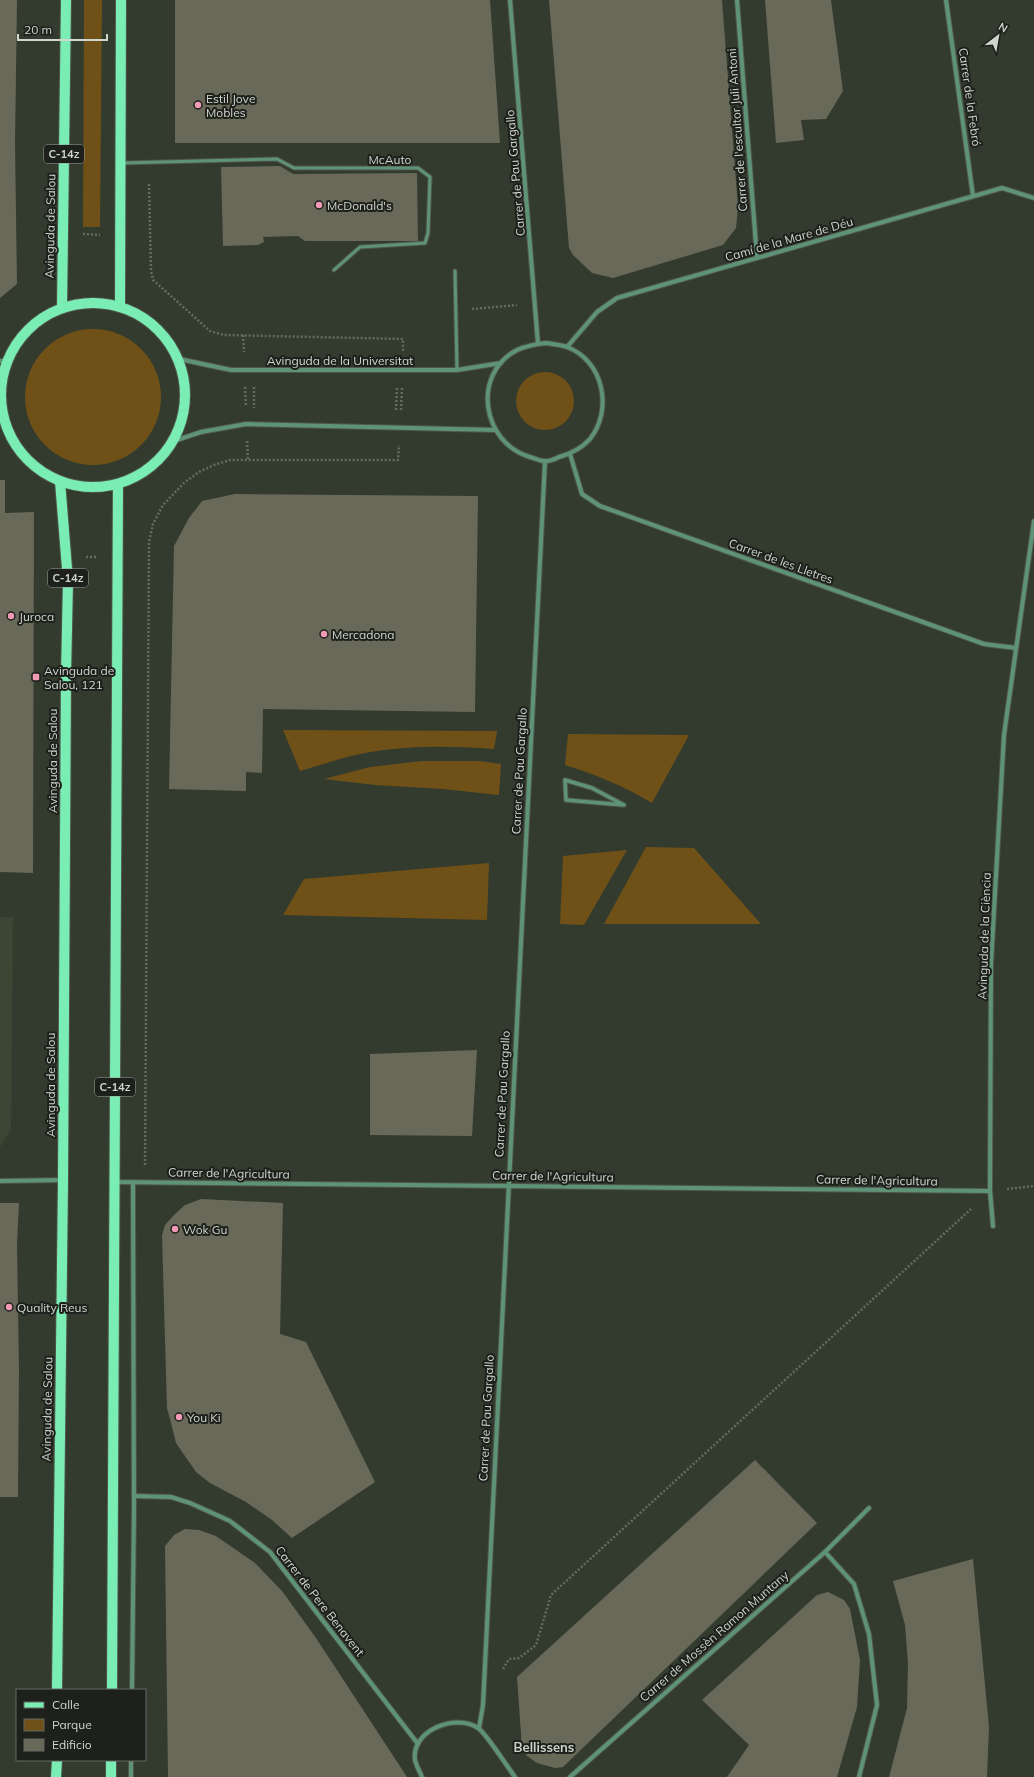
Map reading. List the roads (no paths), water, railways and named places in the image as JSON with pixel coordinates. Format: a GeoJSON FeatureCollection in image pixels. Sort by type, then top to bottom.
{"type":"FeatureCollection","features":[{"type":"Feature","properties":{"kind":"main road","name":"Avinguda de Salou"},"geometry":{"type":"LineString","coordinates":[[62,308],[66,0]]}},
{"type":"Feature","properties":{"kind":"main road"},"geometry":{"type":"LineString","coordinates":[[120,307],[121,0]]}},
{"type":"Feature","properties":{"kind":"main road"},"geometry":{"type":"LineString","coordinates":[[97,303],[120,307],[139,315],[150,324],[179,359],[186,394],[183,418],[174,441],[163,456],[150,468],[135,477],[118,484],[100,487],[80,486],[60,481],[49,476],[29,461],[13,442],[2,419],[1,384],[4,361],[23,334],[41,319],[62,308],[73,305],[97,303]]}},
{"type":"Feature","properties":{"kind":"main road","name":"Avinguda de Salou"},"geometry":{"type":"LineString","coordinates":[[57,1689],[68,581],[60,481]]}},
{"type":"Feature","properties":{"kind":"main road","name":"C-14z"},"geometry":{"type":"LineString","coordinates":[[112,1689],[118,484]]}},
{"type":"Feature","properties":{"kind":"main road"},"geometry":{"type":"LineString","coordinates":[[56,1777],[57,1761]]}},
{"type":"Feature","properties":{"kind":"main road"},"geometry":{"type":"LineString","coordinates":[[111,1761],[111,1777]]}},
{"type":"Feature","properties":{"kind":"street","name":"Carrer de Pau Gargallo"},"geometry":{"type":"LineString","coordinates":[[510,0],[538,344]]}},
{"type":"Feature","properties":{"kind":"street","name":"Carrer de l'escultor Juli Antoni"},"geometry":{"type":"LineString","coordinates":[[737,0],[756,258]]}},
{"type":"Feature","properties":{"kind":"street","name":"Carrer de la Febró"},"geometry":{"type":"LineString","coordinates":[[946,0],[973,196]]}},
{"type":"Feature","properties":{"kind":"street","name":"Camí de la Mare de Déu"},"geometry":{"type":"LineString","coordinates":[[567,347],[597,312],[617,298],[1002,188],[1034,198]]}},
{"type":"Feature","properties":{"kind":"street"},"geometry":{"type":"LineString","coordinates":[[546,343],[567,347],[580,355],[593,368],[601,383],[604,402],[600,421],[589,439],[570,454],[545,462],[522,455],[507,445],[495,430],[490,418],[487,396],[492,378],[501,363],[516,351],[531,345],[546,343]]}},
{"type":"Feature","properties":{"kind":"street","name":"Avinguda de la Universitat"},"geometry":{"type":"LineString","coordinates":[[179,359],[231,370],[457,370],[501,363]]}},
{"type":"Feature","properties":{"kind":"street"},"geometry":{"type":"LineString","coordinates":[[174,441],[201,432],[246,424],[495,430]]}},
{"type":"Feature","properties":{"kind":"street","name":"Carrer de les Lletres"},"geometry":{"type":"LineString","coordinates":[[570,454],[582,494],[600,506],[984,644],[1016,648]]}},
{"type":"Feature","properties":{"kind":"street","name":"Carrer de Pau Gargallo"},"geometry":{"type":"LineString","coordinates":[[479,1728],[483,1705],[545,462]]}},
{"type":"Feature","properties":{"kind":"street","name":"Avinguda de la Ciència"},"geometry":{"type":"LineString","coordinates":[[993,1226],[990,1191],[991,964],[1004,735],[1034,520]]}},
{"type":"Feature","properties":{"kind":"street"},"geometry":{"type":"LineString","coordinates":[[565,780],[592,788],[624,805],[595,802],[566,800],[565,780]]}},
{"type":"Feature","properties":{"kind":"street"},"geometry":{"type":"LineString","coordinates":[[0,1181],[63,1180]]}},
{"type":"Feature","properties":{"kind":"street","name":"Carrer de l'Agricultura"},"geometry":{"type":"LineString","coordinates":[[115,1182],[990,1191]]}},
{"type":"Feature","properties":{"kind":"street"},"geometry":{"type":"LineString","coordinates":[[132,1689],[134,1496],[133,1182]]}},
{"type":"Feature","properties":{"kind":"street","name":"Carrer de Pere Benavent"},"geometry":{"type":"LineString","coordinates":[[134,1496],[171,1497],[190,1503],[230,1521],[270,1552],[418,1744]]}},
{"type":"Feature","properties":{"kind":"street","name":"Carrer de Mossèn Ramon Muntany"},"geometry":{"type":"LineString","coordinates":[[570,1777],[825,1552],[870,1508]]}},
{"type":"Feature","properties":{"kind":"street"},"geometry":{"type":"LineString","coordinates":[[825,1552],[854,1584],[869,1634],[877,1705],[859,1777]]}},
{"type":"Feature","properties":{"kind":"street"},"geometry":{"type":"LineString","coordinates":[[422,1777],[415,1759],[418,1744],[430,1730],[446,1723],[460,1722],[479,1728],[515,1777]]}},
{"type":"Feature","properties":{"kind":"street"},"geometry":{"type":"LineString","coordinates":[[131,1761],[131,1777]]}},
{"type":"Feature","properties":{"kind":"lane","name":"McAuto"},"geometry":{"type":"LineString","coordinates":[[120,163],[277,159],[294,168],[418,168],[430,177],[428,234],[425,243],[360,247],[334,270]]}},
{"type":"Feature","properties":{"kind":"lane"},"geometry":{"type":"LineString","coordinates":[[456,271],[457,370]]}},
{"type":"Feature","properties":{"kind":"place","name":"Estil Jove Mobles"},"geometry":{"type":"Point","coordinates":[198,105]}},
{"type":"Feature","properties":{"kind":"place","name":"McDonald's"},"geometry":{"type":"Point","coordinates":[319,205]}},
{"type":"Feature","properties":{"kind":"place","name":"Juroca"},"geometry":{"type":"Point","coordinates":[11,616]}},
{"type":"Feature","properties":{"kind":"place","name":"Mercadona"},"geometry":{"type":"Point","coordinates":[324,634]}},
{"type":"Feature","properties":{"kind":"place","name":"Avinguda de Salou, 121"},"geometry":{"type":"Point","coordinates":[36,677]}},
{"type":"Feature","properties":{"kind":"place","name":"Wok Gu"},"geometry":{"type":"Point","coordinates":[175,1229]}},
{"type":"Feature","properties":{"kind":"place","name":"Quality Reus"},"geometry":{"type":"Point","coordinates":[9,1307]}},
{"type":"Feature","properties":{"kind":"place","name":"You Ki"},"geometry":{"type":"Point","coordinates":[179,1417]}},
{"type":"Feature","properties":{"kind":"district","name":"Bellissens"},"geometry":{"type":"Point","coordinates":[544,1747]}}]}
